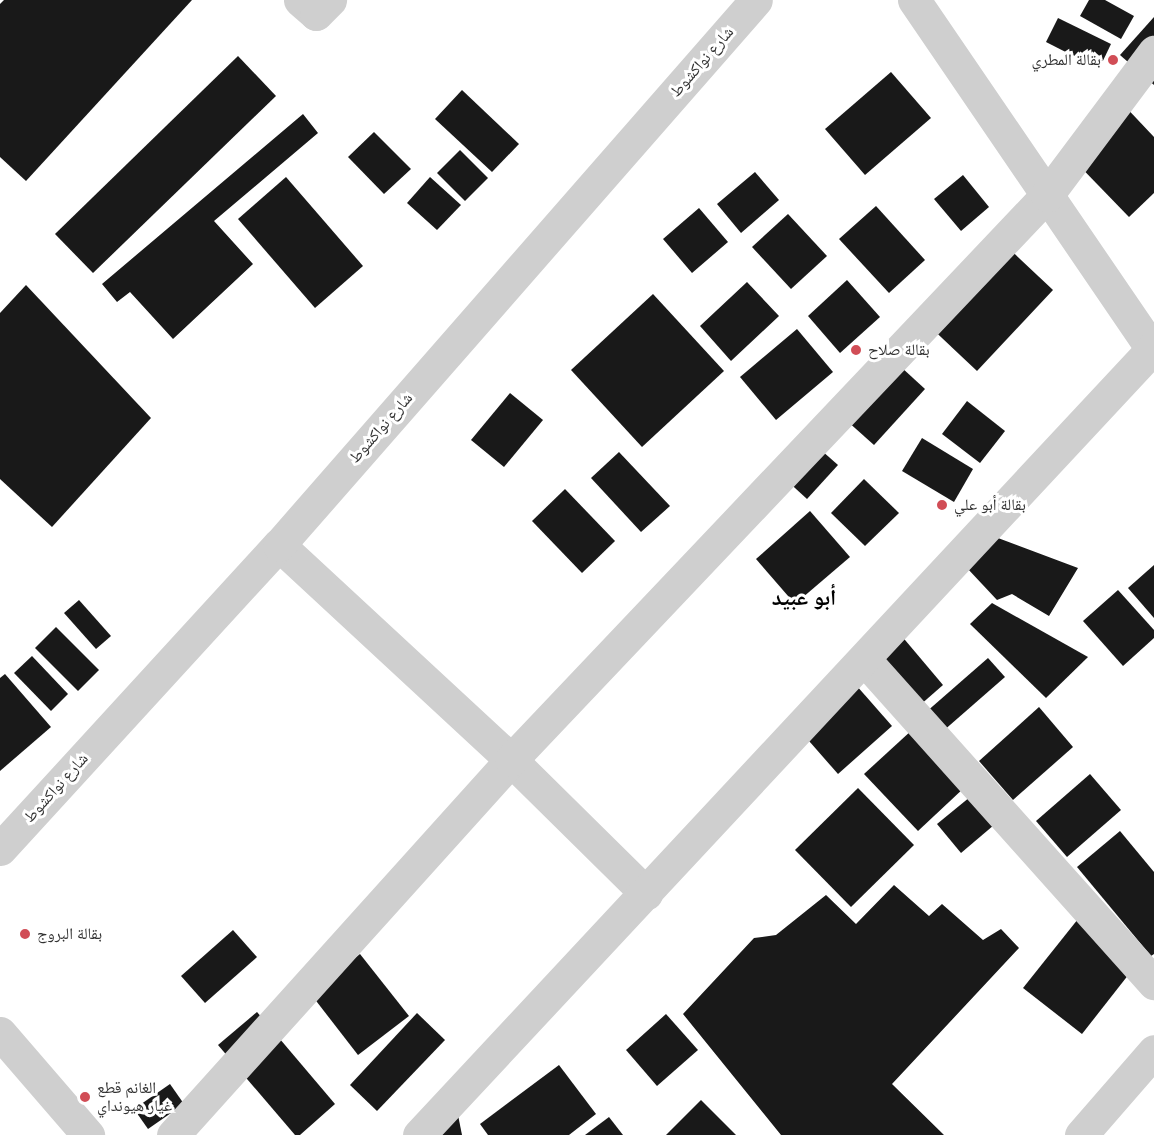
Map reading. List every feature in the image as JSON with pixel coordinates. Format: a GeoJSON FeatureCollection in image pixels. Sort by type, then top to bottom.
{"type":"FeatureCollection","features":[{"type":"Feature","properties":{"kind":"street"},"geometry":{"type":"LineString","coordinates":[[300,0],[316,14],[330,0]]}},
{"type":"Feature","properties":{"kind":"street","name":"شارع نواكشوط"},"geometry":{"type":"LineString","coordinates":[[0,849],[279,544],[756,0]]}},
{"type":"Feature","properties":{"kind":"street"},"geometry":{"type":"LineString","coordinates":[[419,1135],[1153,349],[914,0]]}},
{"type":"Feature","properties":{"kind":"street"},"geometry":{"type":"LineString","coordinates":[[173,1135],[511,760],[1047,195],[1154,52]]}},
{"type":"Feature","properties":{"kind":"street"},"geometry":{"type":"LineString","coordinates":[[279,544],[511,760],[646,893]]}},
{"type":"Feature","properties":{"kind":"street"},"geometry":{"type":"LineString","coordinates":[[864,659],[1154,983]]}},
{"type":"Feature","properties":{"kind":"street"},"geometry":{"type":"LineString","coordinates":[[0,1033],[88,1135]]}},
{"type":"Feature","properties":{"kind":"street"},"geometry":{"type":"LineString","coordinates":[[1081,1135],[1154,1051]]}},
{"type":"Feature","properties":{"kind":"building"},"geometry":{"type":"Polygon","coordinates":[[[4,0],[192,0],[26,181],[0,157],[0,4],[4,0]]]}},
{"type":"Feature","properties":{"kind":"building"},"geometry":{"type":"Polygon","coordinates":[[[1089,0],[1105,0],[1134,16],[1121,39],[1080,16],[1089,0]]]}},
{"type":"Feature","properties":{"kind":"building"},"geometry":{"type":"Polygon","coordinates":[[[1154,17],[1154,85],[1120,55],[1154,17]]]}},
{"type":"Feature","properties":{"kind":"building"},"geometry":{"type":"Polygon","coordinates":[[[1058,18],[1111,44],[1099,69],[1046,42],[1058,18]]]}},
{"type":"Feature","properties":{"kind":"building"},"geometry":{"type":"Polygon","coordinates":[[[238,56],[276,96],[93,273],[55,234],[238,56]]]}},
{"type":"Feature","properties":{"kind":"building"},"geometry":{"type":"Polygon","coordinates":[[[891,72],[931,118],[865,175],[825,129],[891,72]]]}},
{"type":"Feature","properties":{"kind":"building"},"geometry":{"type":"Polygon","coordinates":[[[462,90],[519,144],[492,172],[435,119],[462,90]]]}},
{"type":"Feature","properties":{"kind":"building"},"geometry":{"type":"Polygon","coordinates":[[[1120,101],[1154,137],[1154,193],[1129,217],[1066,152],[1120,101]]]}},
{"type":"Feature","properties":{"kind":"building"},"geometry":{"type":"Polygon","coordinates":[[[303,114],[318,133],[214,221],[253,264],[173,339],[130,292],[117,302],[102,284],[303,114]]]}},
{"type":"Feature","properties":{"kind":"building"},"geometry":{"type":"Polygon","coordinates":[[[374,132],[411,169],[384,194],[348,157],[374,132]]]}},
{"type":"Feature","properties":{"kind":"building"},"geometry":{"type":"Polygon","coordinates":[[[460,150],[488,178],[465,201],[437,173],[460,150]]]}},
{"type":"Feature","properties":{"kind":"building"},"geometry":{"type":"Polygon","coordinates":[[[755,172],[779,200],[741,233],[717,204],[755,172]]]}},
{"type":"Feature","properties":{"kind":"building"},"geometry":{"type":"Polygon","coordinates":[[[963,175],[989,207],[961,231],[934,199],[963,175]]]}},
{"type":"Feature","properties":{"kind":"building"},"geometry":{"type":"Polygon","coordinates":[[[286,177],[363,266],[315,308],[238,219],[286,177]]]}},
{"type":"Feature","properties":{"kind":"building"},"geometry":{"type":"Polygon","coordinates":[[[430,177],[461,205],[437,230],[407,203],[430,177]]]}},
{"type":"Feature","properties":{"kind":"building"},"geometry":{"type":"Polygon","coordinates":[[[876,206],[925,260],[889,293],[839,239],[876,206]]]}},
{"type":"Feature","properties":{"kind":"building"},"geometry":{"type":"Polygon","coordinates":[[[699,208],[728,242],[692,273],[663,239],[699,208]]]}},
{"type":"Feature","properties":{"kind":"building"},"geometry":{"type":"Polygon","coordinates":[[[788,214],[827,256],[791,289],[752,247],[788,214]]]}},
{"type":"Feature","properties":{"kind":"building"},"geometry":{"type":"Polygon","coordinates":[[[1001,241],[1053,290],[977,371],[925,322],[1001,241]]]}},
{"type":"Feature","properties":{"kind":"building"},"geometry":{"type":"Polygon","coordinates":[[[847,280],[880,317],[840,353],[808,316],[847,280]]]}},
{"type":"Feature","properties":{"kind":"building"},"geometry":{"type":"Polygon","coordinates":[[[747,282],[779,316],[731,361],[700,326],[747,282]]]}},
{"type":"Feature","properties":{"kind":"building"},"geometry":{"type":"Polygon","coordinates":[[[26,285],[151,418],[52,527],[0,479],[0,313],[26,285]]]}},
{"type":"Feature","properties":{"kind":"building"},"geometry":{"type":"Polygon","coordinates":[[[653,294],[724,371],[642,447],[571,370],[653,294]]]}},
{"type":"Feature","properties":{"kind":"building"},"geometry":{"type":"Polygon","coordinates":[[[797,329],[833,372],[776,420],[740,377],[797,329]]]}},
{"type":"Feature","properties":{"kind":"building"},"geometry":{"type":"Polygon","coordinates":[[[889,356],[925,389],[874,445],[837,412],[889,356]]]}},
{"type":"Feature","properties":{"kind":"building"},"geometry":{"type":"Polygon","coordinates":[[[510,393],[543,420],[504,467],[471,440],[510,393]]]}},
{"type":"Feature","properties":{"kind":"building"},"geometry":{"type":"Polygon","coordinates":[[[967,401],[1005,431],[980,463],[942,434],[967,401]]]}},
{"type":"Feature","properties":{"kind":"building"},"geometry":{"type":"Polygon","coordinates":[[[922,438],[973,469],[954,502],[902,471],[922,438]]]}},
{"type":"Feature","properties":{"kind":"building"},"geometry":{"type":"Polygon","coordinates":[[[813,443],[838,465],[807,499],[783,477],[813,443]]]}},
{"type":"Feature","properties":{"kind":"building"},"geometry":{"type":"Polygon","coordinates":[[[619,452],[670,506],[641,532],[591,478],[619,452]]]}},
{"type":"Feature","properties":{"kind":"building"},"geometry":{"type":"Polygon","coordinates":[[[864,479],[899,513],[865,546],[831,513],[864,479]]]}},
{"type":"Feature","properties":{"kind":"building"},"geometry":{"type":"Polygon","coordinates":[[[565,489],[615,541],[582,573],[532,521],[565,489]]]}},
{"type":"Feature","properties":{"kind":"building"},"geometry":{"type":"Polygon","coordinates":[[[810,511],[850,557],[795,604],[756,559],[810,511]]]}},
{"type":"Feature","properties":{"kind":"building"},"geometry":{"type":"Polygon","coordinates":[[[990,535],[1078,568],[1049,616],[1012,594],[997,600],[967,568],[990,535]]]}},
{"type":"Feature","properties":{"kind":"building"},"geometry":{"type":"Polygon","coordinates":[[[1154,565],[1154,618],[1128,588],[1154,565]]]}},
{"type":"Feature","properties":{"kind":"building"},"geometry":{"type":"Polygon","coordinates":[[[1118,590],[1154,630],[1154,638],[1123,666],[1083,621],[1118,590]]]}},
{"type":"Feature","properties":{"kind":"building"},"geometry":{"type":"Polygon","coordinates":[[[79,600],[111,636],[96,649],[64,613],[79,600]]]}},
{"type":"Feature","properties":{"kind":"building"},"geometry":{"type":"Polygon","coordinates":[[[992,603],[1088,657],[1046,698],[970,624],[992,603]]]}},
{"type":"Feature","properties":{"kind":"building"},"geometry":{"type":"Polygon","coordinates":[[[56,627],[99,670],[78,691],[35,648],[56,627]]]}},
{"type":"Feature","properties":{"kind":"building"},"geometry":{"type":"Polygon","coordinates":[[[900,634],[943,685],[919,706],[876,655],[900,634]]]}},
{"type":"Feature","properties":{"kind":"building"},"geometry":{"type":"Polygon","coordinates":[[[32,656],[68,694],[51,711],[14,673],[32,656]]]}},
{"type":"Feature","properties":{"kind":"building"},"geometry":{"type":"Polygon","coordinates":[[[988,658],[1005,677],[942,732],[925,713],[988,658]]]}},
{"type":"Feature","properties":{"kind":"building"},"geometry":{"type":"Polygon","coordinates":[[[5,674],[51,727],[0,771],[0,678],[5,674]]]}},
{"type":"Feature","properties":{"kind":"building"},"geometry":{"type":"Polygon","coordinates":[[[856,685],[892,726],[838,774],[802,733],[856,685]]]}},
{"type":"Feature","properties":{"kind":"building"},"geometry":{"type":"Polygon","coordinates":[[[1039,707],[1073,747],[1013,800],[979,761],[1039,707]]]}},
{"type":"Feature","properties":{"kind":"building"},"geometry":{"type":"Polygon","coordinates":[[[912,730],[965,787],[918,831],[864,774],[912,730]]]}},
{"type":"Feature","properties":{"kind":"building"},"geometry":{"type":"Polygon","coordinates":[[[1090,774],[1121,810],[1067,857],[1036,821],[1090,774]]]}},
{"type":"Feature","properties":{"kind":"building"},"geometry":{"type":"Polygon","coordinates":[[[858,788],[914,845],[851,907],[795,850],[858,788]]]}},
{"type":"Feature","properties":{"kind":"building"},"geometry":{"type":"Polygon","coordinates":[[[970,797],[994,825],[961,853],[937,824],[970,797]]]}},
{"type":"Feature","properties":{"kind":"building"},"geometry":{"type":"Polygon","coordinates":[[[1120,831],[1154,872],[1154,954],[1151,956],[1077,867],[1120,831]]]}},
{"type":"Feature","properties":{"kind":"building"},"geometry":{"type":"Polygon","coordinates":[[[894,885],[929,916],[942,904],[983,940],[1001,929],[1019,948],[892,1084],[944,1135],[781,1135],[683,1014],[754,938],[776,935],[826,895],[856,924],[894,885]]]}},
{"type":"Feature","properties":{"kind":"building"},"geometry":{"type":"Polygon","coordinates":[[[1082,914],[1140,960],[1082,1034],[1023,988],[1082,914]]]}},
{"type":"Feature","properties":{"kind":"building"},"geometry":{"type":"Polygon","coordinates":[[[233,930],[257,957],[205,1003],[181,976],[233,930]]]}},
{"type":"Feature","properties":{"kind":"building"},"geometry":{"type":"Polygon","coordinates":[[[360,954],[409,1016],[358,1055],[310,993],[360,954]]]}},
{"type":"Feature","properties":{"kind":"building"},"geometry":{"type":"Polygon","coordinates":[[[257,1012],[335,1104],[300,1135],[295,1135],[218,1045],[257,1012]]]}},
{"type":"Feature","properties":{"kind":"building"},"geometry":{"type":"Polygon","coordinates":[[[417,1013],[445,1040],[377,1111],[350,1085],[417,1013]]]}},
{"type":"Feature","properties":{"kind":"building"},"geometry":{"type":"Polygon","coordinates":[[[666,1014],[698,1050],[657,1086],[626,1050],[666,1014]]]}},
{"type":"Feature","properties":{"kind":"building"},"geometry":{"type":"Polygon","coordinates":[[[559,1065],[596,1114],[569,1135],[488,1135],[480,1124],[559,1065]]]}},
{"type":"Feature","properties":{"kind":"building"},"geometry":{"type":"Polygon","coordinates":[[[170,1084],[184,1104],[148,1129],[134,1109],[170,1084]]]}},
{"type":"Feature","properties":{"kind":"building"},"geometry":{"type":"Polygon","coordinates":[[[701,1100],[736,1135],[666,1135],[701,1100]]]}},
{"type":"Feature","properties":{"kind":"building"},"geometry":{"type":"Polygon","coordinates":[[[458,1115],[462,1135],[439,1135],[458,1115]]]}},
{"type":"Feature","properties":{"kind":"building"},"geometry":{"type":"Polygon","coordinates":[[[609,1117],[623,1135],[585,1135],[609,1117]]]}},
{"type":"Feature","properties":{"kind":"place","name":"بقالة المطري"},"geometry":{"type":"Point","coordinates":[1113,60]}},
{"type":"Feature","properties":{"kind":"place","name":"بقالة صلاح"},"geometry":{"type":"Point","coordinates":[856,350]}},
{"type":"Feature","properties":{"kind":"place","name":"بقالة أبو علي"},"geometry":{"type":"Point","coordinates":[942,505]}},
{"type":"Feature","properties":{"kind":"place","name":"بقالة البروج"},"geometry":{"type":"Point","coordinates":[25,934]}},
{"type":"Feature","properties":{"kind":"place","name":"الغانم قطع غيار هيونداي"},"geometry":{"type":"Point","coordinates":[85,1097]}},
{"type":"Feature","properties":{"kind":"district","name":"أبو عبيد"},"geometry":{"type":"Point","coordinates":[804,598]}}]}
